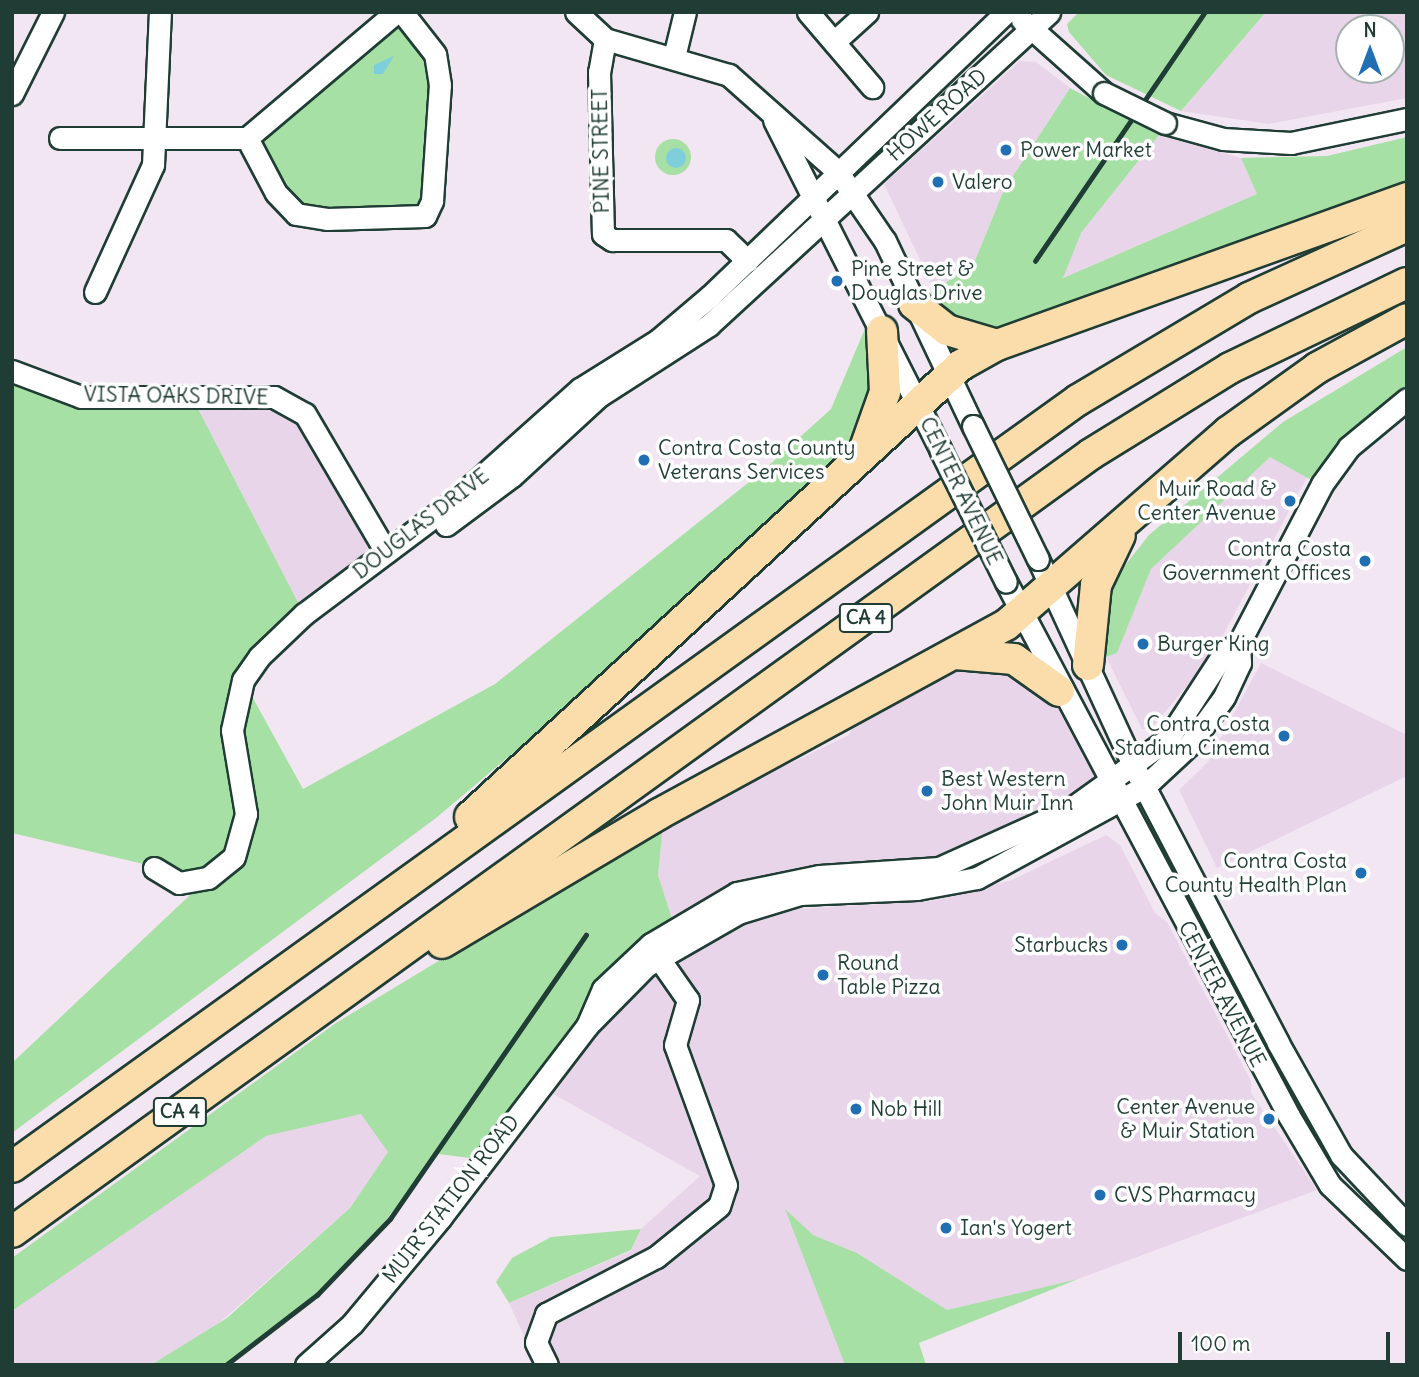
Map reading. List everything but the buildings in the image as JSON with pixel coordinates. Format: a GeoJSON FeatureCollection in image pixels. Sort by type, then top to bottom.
{"type":"FeatureCollection","features":[{"type":"Feature","properties":{"kind":"highway"},"geometry":{"type":"LineString","coordinates":[[359,917],[859,461],[948,376],[997,345],[1407,198]]}},
{"type":"Feature","properties":{"kind":"highway","name":"CA 4"},"geometry":{"type":"LineString","coordinates":[[12,1167],[1088,394],[1249,298],[1407,226]]}},
{"type":"Feature","properties":{"kind":"highway","name":"CA 4"},"geometry":{"type":"LineString","coordinates":[[12,1232],[1119,435],[1260,352],[1407,283]]}},
{"type":"Feature","properties":{"kind":"highway"},"geometry":{"type":"LineString","coordinates":[[914,304],[947,330],[997,345]]}},
{"type":"Feature","properties":{"kind":"highway"},"geometry":{"type":"LineString","coordinates":[[348,990],[955,654],[1021,614],[1228,432],[1317,368],[1407,319]]}},
{"type":"Feature","properties":{"kind":"highway"},"geometry":{"type":"LineString","coordinates":[[859,461],[885,393],[882,331]]}},
{"type":"Feature","properties":{"kind":"highway"},"geometry":{"type":"LineString","coordinates":[[1088,665],[1087,624],[1096,586],[1126,524]]}},
{"type":"Feature","properties":{"kind":"highway"},"geometry":{"type":"LineString","coordinates":[[955,654],[1014,659],[1059,691]]}},
{"type":"Feature","properties":{"kind":"highway"},"geometry":{"type":"LineString","coordinates":[[12,1152],[123,1087]]}},
{"type":"Feature","properties":{"kind":"street"},"geometry":{"type":"LineString","coordinates":[[12,94],[53,12]]}},
{"type":"Feature","properties":{"kind":"street"},"geometry":{"type":"LineString","coordinates":[[95,292],[153,165],[157,141],[160,12]]}},
{"type":"Feature","properties":{"kind":"street"},"geometry":{"type":"LineString","coordinates":[[60,138],[157,141],[247,138],[396,12]]}},
{"type":"Feature","properties":{"kind":"street"},"geometry":{"type":"LineString","coordinates":[[247,138],[276,193],[296,214],[327,219],[425,216],[432,201],[440,85],[435,54],[402,12]]}},
{"type":"Feature","properties":{"kind":"street"},"geometry":{"type":"LineString","coordinates":[[576,12],[605,39],[729,75],[765,103],[837,171],[854,191],[914,304],[948,376]]}},
{"type":"Feature","properties":{"kind":"street"},"geometry":{"type":"LineString","coordinates":[[674,57],[685,12]]}},
{"type":"Feature","properties":{"kind":"street"},"geometry":{"type":"LineString","coordinates":[[808,12],[872,87]]}},
{"type":"Feature","properties":{"kind":"street"},"geometry":{"type":"LineString","coordinates":[[834,43],[867,12]]}},
{"type":"Feature","properties":{"kind":"street","name":"HOWE ROAD"},"geometry":{"type":"LineString","coordinates":[[814,197],[837,171],[1006,12]]}},
{"type":"Feature","properties":{"kind":"street"},"geometry":{"type":"LineString","coordinates":[[1014,12],[1104,93],[1164,123],[1223,139],[1291,143],[1407,119]]}},
{"type":"Feature","properties":{"kind":"street","name":"HOWE ROAD"},"geometry":{"type":"LineString","coordinates":[[825,218],[1049,12]]}},
{"type":"Feature","properties":{"kind":"street","name":"PINE STREET"},"geometry":{"type":"LineString","coordinates":[[605,39],[599,72],[603,234],[612,240],[726,240],[748,261]]}},
{"type":"Feature","properties":{"kind":"street"},"geometry":{"type":"LineString","coordinates":[[765,103],[919,405]]}},
{"type":"Feature","properties":{"kind":"street","name":"DOUGLAS DRIVE"},"geometry":{"type":"LineString","coordinates":[[154,868],[179,883],[208,878],[234,857],[246,814],[232,730],[243,680],[299,622],[514,451],[580,389],[672,329],[814,197]]}},
{"type":"Feature","properties":{"kind":"street"},"geometry":{"type":"LineString","coordinates":[[299,622],[311,622],[392,565],[512,475],[599,396],[709,326],[825,218]]}},
{"type":"Feature","properties":{"kind":"street","name":"VISTA OAKS DRIVE"},"geometry":{"type":"LineString","coordinates":[[12,371],[81,397],[274,397],[305,414],[386,551]]}},
{"type":"Feature","properties":{"kind":"street","name":"CENTER AVENUE"},"geometry":{"type":"LineString","coordinates":[[948,376],[1053,588],[1144,787],[1341,1155],[1407,1225]]}},
{"type":"Feature","properties":{"kind":"street"},"geometry":{"type":"LineString","coordinates":[[1239,643],[1322,484],[1349,447],[1407,399]]}},
{"type":"Feature","properties":{"kind":"street","name":"CENTER AVENUE"},"geometry":{"type":"LineString","coordinates":[[919,405],[1059,691],[1330,1185],[1407,1259]]}},
{"type":"Feature","properties":{"kind":"street","name":"MUIR STATION ROAD"},"geometry":{"type":"LineString","coordinates":[[306,1365],[352,1324],[441,1217],[587,1026],[603,989],[655,951],[704,909],[775,882],[939,868],[979,855],[1109,784],[1134,767],[1168,739],[1224,653],[1239,643]]}},
{"type":"Feature","properties":{"kind":"street","name":"MUIR STATION ROAD"},"geometry":{"type":"LineString","coordinates":[[655,951],[767,901],[977,878],[1120,803],[1144,787],[1189,745],[1224,697],[1240,663],[1239,643]]}},
{"type":"Feature","properties":{"kind":"street"},"geometry":{"type":"LineString","coordinates":[[547,1365],[536,1342],[546,1314],[656,1257],[719,1206],[726,1185],[675,1045],[688,1000],[655,951]]}},
{"type":"Feature","properties":{"kind":"shaded area"},"geometry":{"type":"Polygon","coordinates":[[[1266,12],[1407,12],[1407,98],[1269,124],[1181,111],[1266,12]]]}},
{"type":"Feature","properties":{"kind":"shaded area"},"geometry":{"type":"Polygon","coordinates":[[[1020,61],[1036,62],[1070,88],[1004,190],[974,263],[934,289],[884,184],[1020,61]]]}},
{"type":"Feature","properties":{"kind":"shaded area"},"geometry":{"type":"Polygon","coordinates":[[[1159,135],[1241,158],[1258,194],[1062,278],[1081,233],[1159,135]]]}},
{"type":"Feature","properties":{"kind":"shaded area"},"geometry":{"type":"Polygon","coordinates":[[[192,397],[274,397],[305,414],[386,552],[304,614],[192,397]]]}},
{"type":"Feature","properties":{"kind":"shaded area"},"geometry":{"type":"Polygon","coordinates":[[[1270,456],[1307,477],[1213,654],[1151,729],[1142,729],[1106,657],[1117,652],[1151,569],[1270,456]]]}},
{"type":"Feature","properties":{"kind":"shaded area"},"geometry":{"type":"Polygon","coordinates":[[[955,654],[1043,677],[1109,784],[979,855],[674,925],[658,875],[663,825],[849,735],[863,703],[955,654]]]}},
{"type":"Feature","properties":{"kind":"shaded area"},"geometry":{"type":"Polygon","coordinates":[[[1261,663],[1407,735],[1407,776],[1217,868],[1179,790],[1208,762],[1261,663]]]}},
{"type":"Feature","properties":{"kind":"shaded area"},"geometry":{"type":"Polygon","coordinates":[[[1106,835],[1120,845],[1155,913],[1167,922],[1251,1081],[1251,1093],[1317,1190],[1078,1279],[947,1310],[857,1253],[813,1235],[786,1211],[845,1365],[537,1365],[509,1303],[631,1251],[641,1229],[700,1176],[537,1085],[646,966],[761,911],[931,901],[1012,880],[1106,835]]]}},
{"type":"Feature","properties":{"kind":"shaded area"},"geometry":{"type":"Polygon","coordinates":[[[361,1113],[389,1152],[350,1208],[204,1336],[151,1365],[12,1365],[12,1311],[98,1248],[266,1136],[361,1113]]]}},
{"type":"Feature","properties":{"kind":"green space"},"geometry":{"type":"Polygon","coordinates":[[[396,12],[435,54],[425,216],[296,214],[247,138],[396,12]]]}},
{"type":"Feature","properties":{"kind":"green space"},"geometry":{"type":"Polygon","coordinates":[[[1079,12],[1266,12],[1181,111],[1106,75],[1069,32],[1067,24],[1079,12]]]}},
{"type":"Feature","properties":{"kind":"green space"},"geometry":{"type":"Polygon","coordinates":[[[1070,88],[1159,135],[1081,233],[1063,278],[1257,194],[1241,158],[1327,156],[1407,137],[1407,198],[997,345],[914,304],[974,263],[1004,190],[1070,88]]]}},
{"type":"Feature","properties":{"kind":"green space"},"geometry":{"type":"Polygon","coordinates":[[[673,139],[686,144],[691,157],[686,170],[673,175],[660,170],[655,157],[660,144],[673,139]]]}},
{"type":"Feature","properties":{"kind":"green space"},"geometry":{"type":"Polygon","coordinates":[[[872,312],[882,331],[859,461],[436,818],[12,1133],[12,1063],[207,879],[12,833],[12,371],[81,397],[192,397],[304,614],[243,680],[303,789],[495,684],[758,475],[831,409],[872,312]]]}},
{"type":"Feature","properties":{"kind":"green space"},"geometry":{"type":"Polygon","coordinates":[[[1407,347],[1407,399],[1315,482],[1270,457],[1151,569],[1117,653],[1106,657],[1101,642],[1111,583],[1149,535],[1283,422],[1407,347]]]}},
{"type":"Feature","properties":{"kind":"green space"},"geometry":{"type":"Polygon","coordinates":[[[663,825],[658,875],[674,925],[485,1160],[439,1154],[357,1256],[272,1333],[226,1365],[151,1365],[227,1318],[350,1208],[388,1152],[361,1114],[266,1136],[12,1311],[12,1258],[336,1023],[663,825]]]}},
{"type":"Feature","properties":{"kind":"green space"},"geometry":{"type":"Polygon","coordinates":[[[785,1209],[813,1235],[857,1253],[947,1310],[1078,1279],[919,1343],[926,1365],[845,1365],[785,1209]]]}},
{"type":"Feature","properties":{"kind":"green space"},"geometry":{"type":"Polygon","coordinates":[[[641,1229],[631,1250],[509,1303],[496,1282],[512,1258],[551,1237],[641,1229]]]}},
{"type":"Feature","properties":{"kind":"water"},"geometry":{"type":"Polygon","coordinates":[[[394,56],[383,74],[374,74],[374,65],[394,56]]]}},
{"type":"Feature","properties":{"kind":"water"},"geometry":{"type":"Polygon","coordinates":[[[672,148],[680,148],[686,158],[680,168],[672,168],[666,162],[666,154],[672,148]]]}},
{"type":"Feature","properties":{"kind":"railway"},"geometry":{"type":"LineString","coordinates":[[1035,261],[1205,12]]}},
{"type":"Feature","properties":{"kind":"railway"},"geometry":{"type":"LineString","coordinates":[[226,1365],[317,1295],[390,1219],[586,935]]}},
{"type":"Feature","properties":{"kind":"place","name":"Power Market"},"geometry":{"type":"Point","coordinates":[1006,150]}},
{"type":"Feature","properties":{"kind":"place","name":"Valero"},"geometry":{"type":"Point","coordinates":[938,182]}},
{"type":"Feature","properties":{"kind":"place","name":"Pine Street & Douglas Drive"},"geometry":{"type":"Point","coordinates":[837,281]}},
{"type":"Feature","properties":{"kind":"place","name":"Contra Costa County Veterans Services"},"geometry":{"type":"Point","coordinates":[644,460]}},
{"type":"Feature","properties":{"kind":"place","name":"Muir Road & Center Avenue"},"geometry":{"type":"Point","coordinates":[1290,501]}},
{"type":"Feature","properties":{"kind":"place","name":"Contra Costa Government Offices"},"geometry":{"type":"Point","coordinates":[1365,561]}},
{"type":"Feature","properties":{"kind":"place","name":"Burger King"},"geometry":{"type":"Point","coordinates":[1143,644]}},
{"type":"Feature","properties":{"kind":"place","name":"Contra Costa Stadium Cinema"},"geometry":{"type":"Point","coordinates":[1284,736]}},
{"type":"Feature","properties":{"kind":"place","name":"Best Western John Muir Inn"},"geometry":{"type":"Point","coordinates":[927,791]}},
{"type":"Feature","properties":{"kind":"place","name":"Contra Costa County Health Plan"},"geometry":{"type":"Point","coordinates":[1361,873]}},
{"type":"Feature","properties":{"kind":"place","name":"Starbucks"},"geometry":{"type":"Point","coordinates":[1122,945]}},
{"type":"Feature","properties":{"kind":"place","name":"Round Table Pizza"},"geometry":{"type":"Point","coordinates":[823,975]}},
{"type":"Feature","properties":{"kind":"place","name":"Nob Hill"},"geometry":{"type":"Point","coordinates":[856,1109]}},
{"type":"Feature","properties":{"kind":"place","name":"Center Avenue & Muir Station"},"geometry":{"type":"Point","coordinates":[1269,1119]}},
{"type":"Feature","properties":{"kind":"place","name":"CVS Pharmacy"},"geometry":{"type":"Point","coordinates":[1100,1195]}},
{"type":"Feature","properties":{"kind":"place","name":"Ian's Yogert"},"geometry":{"type":"Point","coordinates":[946,1228]}}]}
